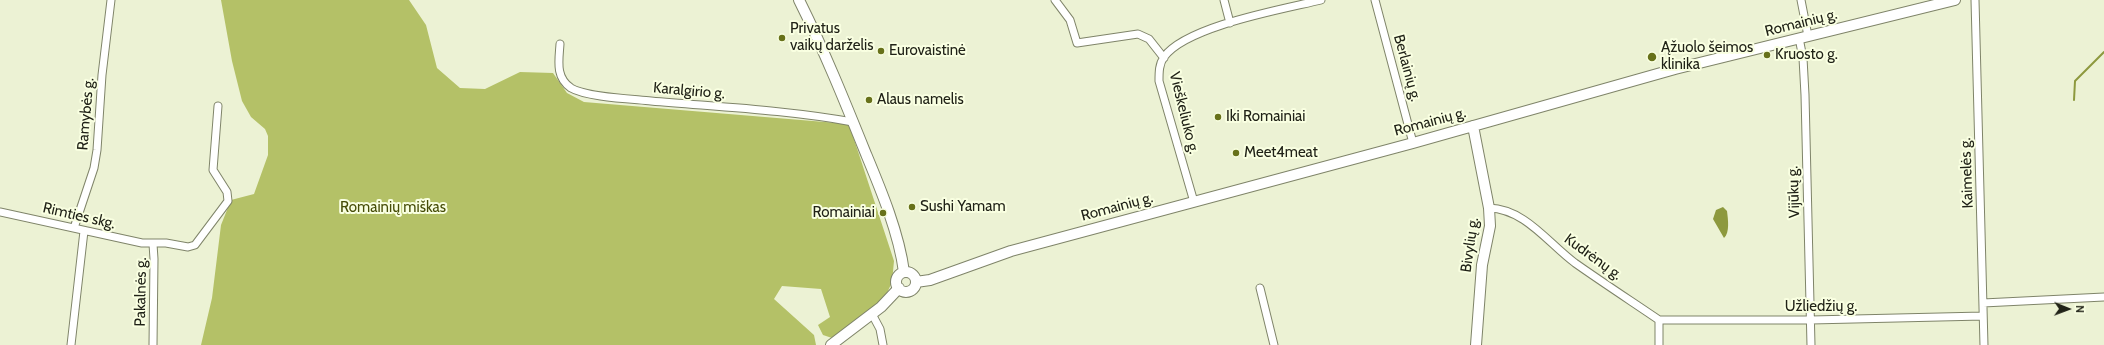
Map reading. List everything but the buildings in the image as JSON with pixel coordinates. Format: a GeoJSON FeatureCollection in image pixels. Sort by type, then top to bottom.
{"type":"FeatureCollection","features":[{"type":"Feature","properties":{"kind":"main road"},"geometry":{"type":"LineString","coordinates":[[799,0],[853,122],[879,186],[903,258],[904,272],[897,279],[899,288],[904,292],[911,290],[916,282],[911,274],[904,272]]}},
{"type":"Feature","properties":{"kind":"main road","name":"Romainių g."},"geometry":{"type":"LineString","coordinates":[[916,282],[930,280],[1011,251],[1413,143],[1675,70],[1955,0]]}},
{"type":"Feature","properties":{"kind":"main road","name":"Bivylių g."},"geometry":{"type":"LineString","coordinates":[[1473,126],[1489,208],[1490,226],[1482,265],[1476,345]]}},
{"type":"Feature","properties":{"kind":"main road"},"geometry":{"type":"LineString","coordinates":[[831,345],[872,314],[899,288]]}},
{"type":"Feature","properties":{"kind":"street","name":"Ramybės g."},"geometry":{"type":"LineString","coordinates":[[74,228],[94,168],[97,150],[102,75],[111,0]]}},
{"type":"Feature","properties":{"kind":"street"},"geometry":{"type":"LineString","coordinates":[[1055,0],[1070,20],[1077,43],[1138,34],[1149,39],[1164,58]]}},
{"type":"Feature","properties":{"kind":"street"},"geometry":{"type":"LineString","coordinates":[[1224,0],[1230,23]]}},
{"type":"Feature","properties":{"kind":"street","name":"Vieškeliuko g."},"geometry":{"type":"LineString","coordinates":[[1194,202],[1159,80],[1159,69],[1164,58],[1170,51],[1195,36],[1230,23],[1321,0]]}},
{"type":"Feature","properties":{"kind":"street","name":"Berlainių g."},"geometry":{"type":"LineString","coordinates":[[1375,0],[1413,143]]}},
{"type":"Feature","properties":{"kind":"street"},"geometry":{"type":"LineString","coordinates":[[1800,0],[1804,37]]}},
{"type":"Feature","properties":{"kind":"street","name":"Kaimelės g."},"geometry":{"type":"LineString","coordinates":[[1975,0],[1984,345]]}},
{"type":"Feature","properties":{"kind":"street","name":"Vijūkų g."},"geometry":{"type":"LineString","coordinates":[[1804,37],[1803,58],[1811,345]]}},
{"type":"Feature","properties":{"kind":"street","name":"Karalgirio g."},"geometry":{"type":"LineString","coordinates":[[560,44],[559,74],[562,80],[578,91],[616,97],[802,114],[853,122]]}},
{"type":"Feature","properties":{"kind":"street","name":"Pakalnės g."},"geometry":{"type":"LineString","coordinates":[[153,345],[153,244],[188,247],[195,245],[228,201],[227,192],[213,170],[218,106]]}},
{"type":"Feature","properties":{"kind":"street","name":"Kudrėnų g."},"geometry":{"type":"LineString","coordinates":[[1489,208],[1499,208],[1532,224],[1575,263],[1659,320]]}},
{"type":"Feature","properties":{"kind":"street","name":"Rimties skg."},"geometry":{"type":"LineString","coordinates":[[0,212],[84,231],[153,244]]}},
{"type":"Feature","properties":{"kind":"street"},"geometry":{"type":"LineString","coordinates":[[71,345],[84,231]]}},
{"type":"Feature","properties":{"kind":"street"},"geometry":{"type":"LineString","coordinates":[[1260,288],[1274,345]]}},
{"type":"Feature","properties":{"kind":"street"},"geometry":{"type":"LineString","coordinates":[[1983,304],[2104,297]]}},
{"type":"Feature","properties":{"kind":"street"},"geometry":{"type":"LineString","coordinates":[[872,314],[880,329],[883,345]]}},
{"type":"Feature","properties":{"kind":"street","name":"Užliedžių g."},"geometry":{"type":"LineString","coordinates":[[1659,320],[1811,320],[1983,316]]}},
{"type":"Feature","properties":{"kind":"street"},"geometry":{"type":"LineString","coordinates":[[1659,320],[1659,345]]}},
{"type":"Feature","properties":{"kind":"green space","name":"Romainių miškas"},"geometry":{"type":"Polygon","coordinates":[[[221,0],[409,0],[426,25],[437,68],[460,88],[485,89],[520,72],[553,73],[567,93],[584,102],[849,124],[894,261],[892,282],[883,302],[832,338],[823,335],[818,325],[830,317],[821,289],[782,286],[774,299],[814,335],[816,345],[201,345],[212,298],[221,225],[231,200],[254,194],[268,155],[268,136],[265,129],[251,117],[242,101],[232,61],[221,0]]]}},
{"type":"Feature","properties":{"kind":"shaded area"},"geometry":{"type":"Polygon","coordinates":[[[1723,207],[1727,211],[1728,222],[1727,233],[1724,238],[1713,219],[1716,210],[1723,207]]]}},
{"type":"Feature","properties":{"kind":"waterway"},"geometry":{"type":"LineString","coordinates":[[2074,100],[2075,81],[2104,52]]}},
{"type":"Feature","properties":{"kind":"place","name":"Privatus vaikų darželis"},"geometry":{"type":"Point","coordinates":[782,38]}},
{"type":"Feature","properties":{"kind":"place","name":"Eurovaistinė"},"geometry":{"type":"Point","coordinates":[881,51]}},
{"type":"Feature","properties":{"kind":"place","name":"Kruosto g."},"geometry":{"type":"Point","coordinates":[1767,55]}},
{"type":"Feature","properties":{"kind":"place","name":"Ąžuolo šeimos klinika"},"geometry":{"type":"Point","coordinates":[1652,57]}},
{"type":"Feature","properties":{"kind":"place","name":"Alaus namelis"},"geometry":{"type":"Point","coordinates":[869,100]}},
{"type":"Feature","properties":{"kind":"place","name":"Iki Romainiai"},"geometry":{"type":"Point","coordinates":[1218,117]}},
{"type":"Feature","properties":{"kind":"place","name":"Meet4meat"},"geometry":{"type":"Point","coordinates":[1236,153]}},
{"type":"Feature","properties":{"kind":"place","name":"Sushi Yamam"},"geometry":{"type":"Point","coordinates":[912,207]}},
{"type":"Feature","properties":{"kind":"place","name":"Romainiai"},"geometry":{"type":"Point","coordinates":[883,213]}}]}
